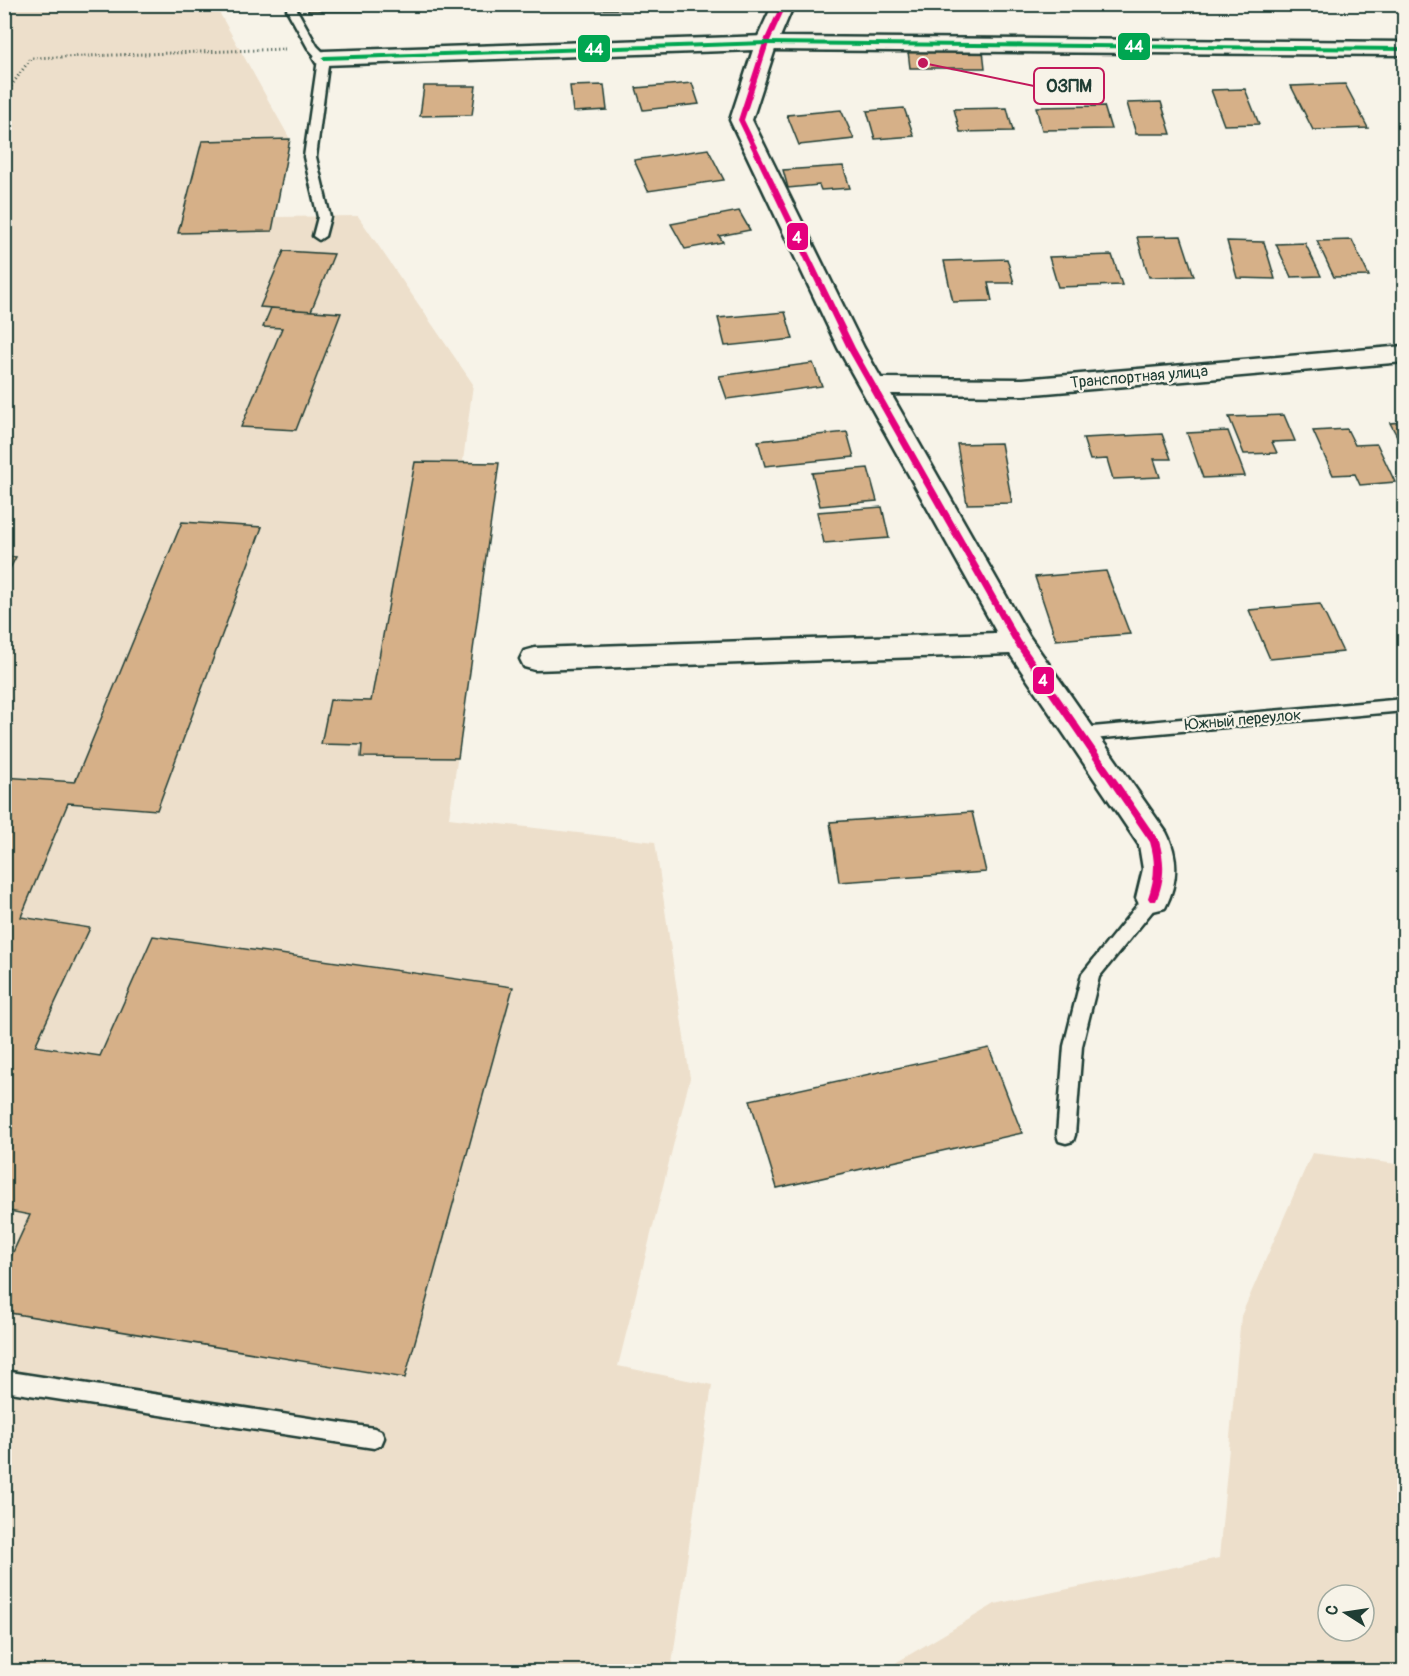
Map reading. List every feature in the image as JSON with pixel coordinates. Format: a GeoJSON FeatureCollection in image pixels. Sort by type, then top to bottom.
{"type":"FeatureCollection","features":[{"type":"Feature","properties":{"kind":"street"},"geometry":{"type":"LineString","coordinates":[[784,4],[766,43],[741,120],[851,348],[1018,643],[1154,841],[1160,857],[1161,875],[1153,898]]}},
{"type":"Feature","properties":{"kind":"street"},"geometry":{"type":"LineString","coordinates":[[318,53],[766,43],[1404,49]]}},
{"type":"Feature","properties":{"kind":"street","name":"Транспортная улица"},"geometry":{"type":"LineString","coordinates":[[873,386],[1023,387],[1404,354]]}},
{"type":"Feature","properties":{"kind":"street"},"geometry":{"type":"LineString","coordinates":[[535,659],[1018,643]]}},
{"type":"Feature","properties":{"kind":"lane"},"geometry":{"type":"LineString","coordinates":[[295,4],[292,10],[318,53],[310,157],[324,217],[319,236]]}},
{"type":"Feature","properties":{"kind":"lane","name":"Южный переулок"},"geometry":{"type":"LineString","coordinates":[[1081,734],[1404,705]]}},
{"type":"Feature","properties":{"kind":"lane"},"geometry":{"type":"LineString","coordinates":[[1065,1135],[1072,1046],[1091,974],[1131,928],[1153,898]]}},
{"type":"Feature","properties":{"kind":"lane"},"geometry":{"type":"LineString","coordinates":[[4,1382],[374,1438]]}},
{"type":"Feature","properties":{"kind":"path"},"geometry":{"type":"LineString","coordinates":[[4,96],[32,58],[224,51],[318,53]]}},
{"type":"Feature","properties":{"kind":"shaded area"},"geometry":{"type":"Polygon","coordinates":[[[5,5],[215,5],[290,139],[275,217],[358,216],[473,384],[463,461],[499,463],[449,818],[655,842],[690,1078],[618,1366],[712,1385],[671,1671],[5,1672],[5,5]]]}},
{"type":"Feature","properties":{"kind":"shaded area"},"geometry":{"type":"Polygon","coordinates":[[[1312,1153],[1404,1165],[1404,1671],[882,1671],[995,1604],[1219,1558],[1241,1316],[1312,1153]]]}},
{"type":"Feature","properties":{"kind":"building"},"geometry":{"type":"Polygon","coordinates":[[[309,4],[511,4],[510,10],[308,11],[309,4]]]}},
{"type":"Feature","properties":{"kind":"building"},"geometry":{"type":"Polygon","coordinates":[[[526,4],[727,4],[727,9],[525,10],[526,4]]]}},
{"type":"Feature","properties":{"kind":"building"},"geometry":{"type":"Polygon","coordinates":[[[908,51],[983,51],[985,68],[910,68],[908,51]]]}},
{"type":"Feature","properties":{"kind":"building"},"geometry":{"type":"Polygon","coordinates":[[[692,83],[699,104],[643,110],[636,88],[692,83]]]}},
{"type":"Feature","properties":{"kind":"building"},"geometry":{"type":"Polygon","coordinates":[[[1345,84],[1368,128],[1313,130],[1291,86],[1345,84]]]}},
{"type":"Feature","properties":{"kind":"building"},"geometry":{"type":"Polygon","coordinates":[[[604,85],[607,110],[573,112],[570,86],[604,85]]]}},
{"type":"Feature","properties":{"kind":"building"},"geometry":{"type":"Polygon","coordinates":[[[424,86],[476,86],[472,115],[420,116],[424,86]]]}},
{"type":"Feature","properties":{"kind":"building"},"geometry":{"type":"Polygon","coordinates":[[[1245,89],[1259,124],[1224,125],[1211,90],[1245,89]]]}},
{"type":"Feature","properties":{"kind":"building"},"geometry":{"type":"Polygon","coordinates":[[[1161,102],[1171,134],[1136,134],[1127,103],[1161,102]]]}},
{"type":"Feature","properties":{"kind":"building"},"geometry":{"type":"Polygon","coordinates":[[[1104,106],[1111,129],[1042,130],[1036,107],[1104,106]]]}},
{"type":"Feature","properties":{"kind":"building"},"geometry":{"type":"Polygon","coordinates":[[[904,108],[914,136],[875,139],[867,111],[904,108]]]}},
{"type":"Feature","properties":{"kind":"building"},"geometry":{"type":"Polygon","coordinates":[[[1007,108],[1013,131],[960,132],[954,109],[1007,108]]]}},
{"type":"Feature","properties":{"kind":"building"},"geometry":{"type":"Polygon","coordinates":[[[841,110],[854,139],[799,145],[787,115],[841,110]]]}},
{"type":"Feature","properties":{"kind":"building"},"geometry":{"type":"Polygon","coordinates":[[[290,139],[272,231],[178,233],[202,141],[290,139]]]}},
{"type":"Feature","properties":{"kind":"building"},"geometry":{"type":"Polygon","coordinates":[[[708,149],[724,180],[648,191],[634,160],[708,149]]]}},
{"type":"Feature","properties":{"kind":"building"},"geometry":{"type":"Polygon","coordinates":[[[843,166],[850,188],[821,190],[819,185],[788,188],[783,170],[843,166]]]}},
{"type":"Feature","properties":{"kind":"building"},"geometry":{"type":"Polygon","coordinates":[[[739,211],[750,230],[719,236],[723,242],[685,249],[671,224],[739,211]]]}},
{"type":"Feature","properties":{"kind":"building"},"geometry":{"type":"Polygon","coordinates":[[[1181,236],[1194,276],[1149,277],[1137,237],[1181,236]]]}},
{"type":"Feature","properties":{"kind":"building"},"geometry":{"type":"Polygon","coordinates":[[[1352,240],[1369,276],[1334,277],[1317,241],[1352,240]]]}},
{"type":"Feature","properties":{"kind":"building"},"geometry":{"type":"Polygon","coordinates":[[[1227,241],[1264,242],[1275,279],[1237,278],[1227,241]]]}},
{"type":"Feature","properties":{"kind":"building"},"geometry":{"type":"Polygon","coordinates":[[[1305,243],[1321,276],[1291,277],[1276,244],[1305,243]]]}},
{"type":"Feature","properties":{"kind":"building"},"geometry":{"type":"Polygon","coordinates":[[[284,251],[334,254],[311,311],[260,307],[284,251]]]}},
{"type":"Feature","properties":{"kind":"building"},"geometry":{"type":"Polygon","coordinates":[[[1112,255],[1122,285],[1058,287],[1049,257],[1112,255]]]}},
{"type":"Feature","properties":{"kind":"building"},"geometry":{"type":"Polygon","coordinates":[[[1007,259],[1014,283],[988,283],[992,301],[953,302],[944,261],[1007,259]]]}},
{"type":"Feature","properties":{"kind":"building"},"geometry":{"type":"Polygon","coordinates":[[[271,308],[341,313],[296,430],[241,427],[282,328],[263,327],[271,308]]]}},
{"type":"Feature","properties":{"kind":"building"},"geometry":{"type":"Polygon","coordinates":[[[785,312],[793,339],[725,346],[718,318],[785,312]]]}},
{"type":"Feature","properties":{"kind":"building"},"geometry":{"type":"Polygon","coordinates":[[[813,363],[822,386],[727,399],[719,376],[813,363]]]}},
{"type":"Feature","properties":{"kind":"building"},"geometry":{"type":"Polygon","coordinates":[[[1284,415],[1295,441],[1272,442],[1277,453],[1244,454],[1229,417],[1284,415]]]}},
{"type":"Feature","properties":{"kind":"building"},"geometry":{"type":"Polygon","coordinates":[[[1404,422],[1404,449],[1390,423],[1404,422]]]}},
{"type":"Feature","properties":{"kind":"building"},"geometry":{"type":"Polygon","coordinates":[[[1347,429],[1355,445],[1377,444],[1395,482],[1360,485],[1355,474],[1333,475],[1313,431],[1347,429]]]}},
{"type":"Feature","properties":{"kind":"building"},"geometry":{"type":"Polygon","coordinates":[[[1228,431],[1245,476],[1203,478],[1187,433],[1228,431]]]}},
{"type":"Feature","properties":{"kind":"building"},"geometry":{"type":"Polygon","coordinates":[[[847,432],[854,457],[765,466],[758,441],[847,432]]]}},
{"type":"Feature","properties":{"kind":"building"},"geometry":{"type":"Polygon","coordinates":[[[1162,434],[1171,459],[1154,459],[1160,477],[1113,479],[1107,459],[1090,460],[1083,438],[1162,434]]]}},
{"type":"Feature","properties":{"kind":"building"},"geometry":{"type":"Polygon","coordinates":[[[1001,443],[1012,503],[967,504],[957,444],[1001,443]]]}},
{"type":"Feature","properties":{"kind":"building"},"geometry":{"type":"Polygon","coordinates":[[[415,462],[499,463],[458,758],[361,757],[362,745],[321,744],[330,700],[371,701],[415,462]]]}},
{"type":"Feature","properties":{"kind":"building"},"geometry":{"type":"Polygon","coordinates":[[[868,468],[877,501],[820,506],[812,473],[868,468]]]}},
{"type":"Feature","properties":{"kind":"building"},"geometry":{"type":"Polygon","coordinates":[[[882,507],[889,538],[824,543],[817,512],[882,507]]]}},
{"type":"Feature","properties":{"kind":"building"},"geometry":{"type":"Polygon","coordinates":[[[182,522],[262,527],[157,810],[68,803],[21,917],[90,928],[35,1046],[100,1056],[153,936],[513,987],[405,1378],[4,1312],[4,1272],[30,1215],[4,1210],[4,777],[75,782],[182,522]]]}},
{"type":"Feature","properties":{"kind":"building"},"geometry":{"type":"Polygon","coordinates":[[[4,556],[16,557],[4,580],[4,556]]]}},
{"type":"Feature","properties":{"kind":"building"},"geometry":{"type":"Polygon","coordinates":[[[1106,571],[1130,634],[1056,640],[1035,577],[1106,571]]]}},
{"type":"Feature","properties":{"kind":"building"},"geometry":{"type":"Polygon","coordinates":[[[1320,604],[1343,652],[1270,659],[1249,610],[1320,604]]]}},
{"type":"Feature","properties":{"kind":"building"},"geometry":{"type":"Polygon","coordinates":[[[972,812],[986,872],[839,882],[830,822],[972,812]]]}},
{"type":"Feature","properties":{"kind":"building"},"geometry":{"type":"Polygon","coordinates":[[[989,1048],[1022,1133],[777,1188],[750,1100],[989,1048]]]}},
{"type":"Feature","properties":{"kind":"transit line","name":"4"},"geometry":{"type":"LineString","coordinates":[[784,4],[766,43],[741,120],[851,348],[1018,643],[1154,841],[1160,869],[1153,898]]}},
{"type":"Feature","properties":{"kind":"transit line","name":"44"},"geometry":{"type":"LineString","coordinates":[[324,58],[766,43],[1404,49]]}},
{"type":"Feature","properties":{"kind":"place","name":"ОЗПМ"},"geometry":{"type":"Point","coordinates":[923,63]}}]}
